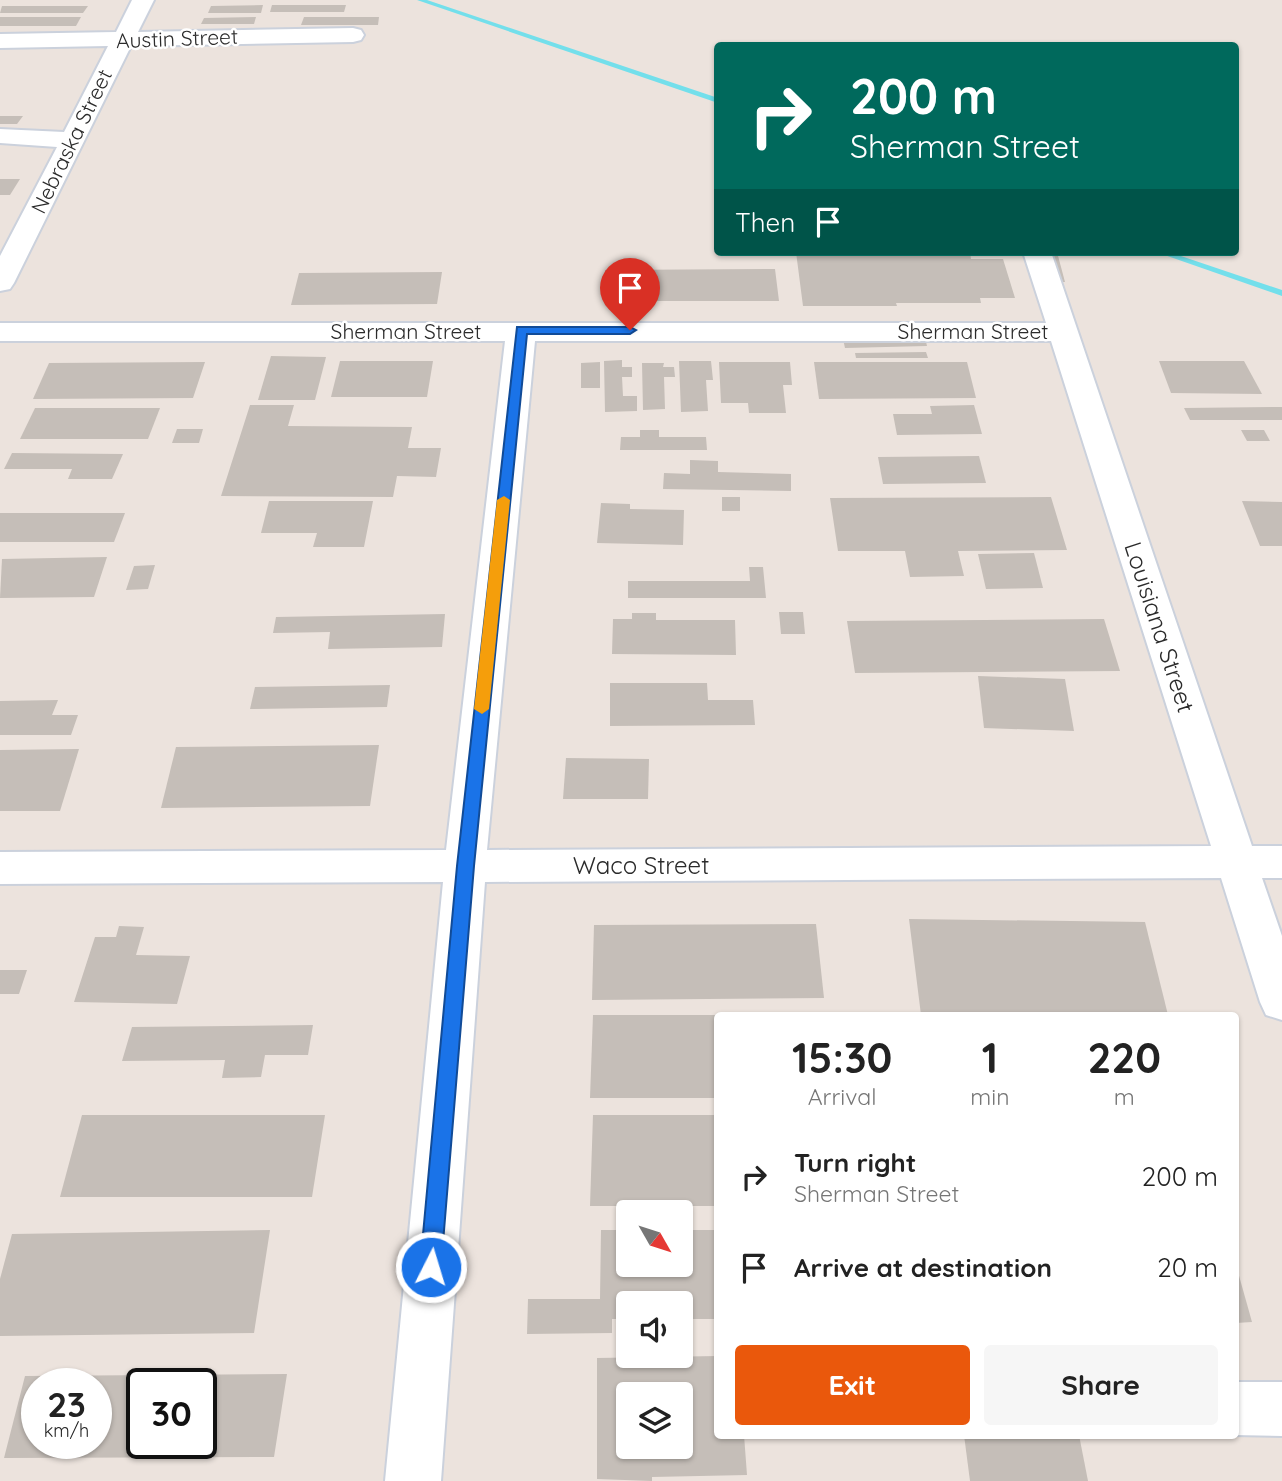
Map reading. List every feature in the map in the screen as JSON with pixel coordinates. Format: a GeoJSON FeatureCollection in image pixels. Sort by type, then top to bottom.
{"type":"FeatureCollection","features":[{"type":"Feature","properties":{"kind":"street","name":"Nebraska Street"},"geometry":{"type":"LineString","coordinates":[[0,283],[143,0]]}},
{"type":"Feature","properties":{"kind":"street","name":"Austin Street"},"geometry":{"type":"LineString","coordinates":[[0,41],[353,35]]}},
{"type":"Feature","properties":{"kind":"street"},"geometry":{"type":"LineString","coordinates":[[0,135],[74,140]]}},
{"type":"Feature","properties":{"kind":"street","name":"Louisiana Street"},"geometry":{"type":"LineString","coordinates":[[1039,256],[1282,1002]]}},
{"type":"Feature","properties":{"kind":"street"},"geometry":{"type":"LineString","coordinates":[[412,1481],[465,866],[521,330]]}},
{"type":"Feature","properties":{"kind":"street","name":"Sherman Street"},"geometry":{"type":"LineString","coordinates":[[0,332],[1063,332]]}},
{"type":"Feature","properties":{"kind":"street","name":"Waco Street"},"geometry":{"type":"LineString","coordinates":[[0,868],[1282,862]]}},
{"type":"Feature","properties":{"kind":"street"},"geometry":{"type":"LineString","coordinates":[[1239,1409],[1282,1409]]}},
{"type":"Feature","properties":{"kind":"building"},"geometry":{"type":"Polygon","coordinates":[[[263,5],[261,13],[208,13],[211,6],[263,5]]]}},
{"type":"Feature","properties":{"kind":"building"},"geometry":{"type":"Polygon","coordinates":[[[272,5],[346,5],[344,12],[270,12],[272,5]]]}},
{"type":"Feature","properties":{"kind":"building"},"geometry":{"type":"Polygon","coordinates":[[[2,6],[88,6],[83,13],[0,13],[2,6]]]}},
{"type":"Feature","properties":{"kind":"building"},"geometry":{"type":"Polygon","coordinates":[[[0,17],[81,17],[76,26],[0,26],[0,17]]]}},
{"type":"Feature","properties":{"kind":"building"},"geometry":{"type":"Polygon","coordinates":[[[256,17],[254,24],[201,24],[204,18],[256,17]]]}},
{"type":"Feature","properties":{"kind":"building"},"geometry":{"type":"Polygon","coordinates":[[[304,17],[379,17],[378,25],[301,25],[304,17]]]}},
{"type":"Feature","properties":{"kind":"building"},"geometry":{"type":"Polygon","coordinates":[[[0,116],[23,116],[17,124],[0,124],[0,116]]]}},
{"type":"Feature","properties":{"kind":"building"},"geometry":{"type":"Polygon","coordinates":[[[0,179],[20,179],[10,195],[0,195],[0,179]]]}},
{"type":"Feature","properties":{"kind":"building"},"geometry":{"type":"Polygon","coordinates":[[[797,256],[971,256],[971,259],[1003,259],[1015,298],[980,298],[981,303],[803,306],[797,256]]]}},
{"type":"Feature","properties":{"kind":"building"},"geometry":{"type":"Polygon","coordinates":[[[1048,256],[1058,256],[1065,282],[1055,282],[1048,256]]]}},
{"type":"Feature","properties":{"kind":"building"},"geometry":{"type":"Polygon","coordinates":[[[775,269],[779,301],[605,301],[605,270],[775,269]]]}},
{"type":"Feature","properties":{"kind":"building"},"geometry":{"type":"Polygon","coordinates":[[[442,272],[437,304],[291,305],[299,273],[442,272]]]}},
{"type":"Feature","properties":{"kind":"building"},"geometry":{"type":"Polygon","coordinates":[[[925,337],[927,346],[845,348],[843,339],[925,337]]]}},
{"type":"Feature","properties":{"kind":"building"},"geometry":{"type":"Polygon","coordinates":[[[926,352],[928,358],[856,358],[855,353],[926,352]]]}},
{"type":"Feature","properties":{"kind":"building"},"geometry":{"type":"Polygon","coordinates":[[[271,356],[326,357],[315,400],[258,400],[271,356]]]}},
{"type":"Feature","properties":{"kind":"building"},"geometry":{"type":"Polygon","coordinates":[[[622,360],[622,367],[632,367],[632,377],[622,377],[623,396],[637,396],[637,411],[605,412],[604,361],[622,360]]]}},
{"type":"Feature","properties":{"kind":"building"},"geometry":{"type":"Polygon","coordinates":[[[340,361],[433,361],[427,397],[331,397],[340,361]]]}},
{"type":"Feature","properties":{"kind":"building"},"geometry":{"type":"Polygon","coordinates":[[[679,361],[711,361],[713,380],[706,380],[708,411],[681,412],[679,361]]]}},
{"type":"Feature","properties":{"kind":"building"},"geometry":{"type":"Polygon","coordinates":[[[1159,361],[1244,361],[1262,394],[1171,393],[1159,361]]]}},
{"type":"Feature","properties":{"kind":"building"},"geometry":{"type":"Polygon","coordinates":[[[205,362],[193,398],[33,399],[49,363],[205,362]]]}},
{"type":"Feature","properties":{"kind":"building"},"geometry":{"type":"Polygon","coordinates":[[[600,362],[600,388],[581,388],[581,363],[600,362]]]}},
{"type":"Feature","properties":{"kind":"building"},"geometry":{"type":"Polygon","coordinates":[[[719,362],[790,362],[792,385],[783,385],[786,413],[749,413],[748,403],[721,403],[719,362]]]}},
{"type":"Feature","properties":{"kind":"building"},"geometry":{"type":"Polygon","coordinates":[[[814,362],[967,362],[976,398],[819,399],[814,362]]]}},
{"type":"Feature","properties":{"kind":"building"},"geometry":{"type":"Polygon","coordinates":[[[642,363],[664,363],[663,367],[674,367],[675,377],[664,377],[665,409],[643,410],[642,363]]]}},
{"type":"Feature","properties":{"kind":"building"},"geometry":{"type":"Polygon","coordinates":[[[250,405],[294,405],[288,426],[412,427],[408,448],[441,448],[436,477],[397,476],[393,497],[221,496],[250,405]]]}},
{"type":"Feature","properties":{"kind":"building"},"geometry":{"type":"Polygon","coordinates":[[[974,405],[982,434],[897,435],[893,414],[932,414],[930,406],[974,405]]]}},
{"type":"Feature","properties":{"kind":"building"},"geometry":{"type":"Polygon","coordinates":[[[1282,407],[1282,420],[1190,420],[1184,408],[1282,407]]]}},
{"type":"Feature","properties":{"kind":"building"},"geometry":{"type":"Polygon","coordinates":[[[35,408],[160,408],[148,439],[20,439],[35,408]]]}},
{"type":"Feature","properties":{"kind":"building"},"geometry":{"type":"Polygon","coordinates":[[[177,429],[203,429],[199,443],[172,443],[177,429]]]}},
{"type":"Feature","properties":{"kind":"building"},"geometry":{"type":"Polygon","coordinates":[[[640,430],[659,430],[659,437],[706,437],[707,450],[620,450],[621,437],[640,437],[640,430]]]}},
{"type":"Feature","properties":{"kind":"building"},"geometry":{"type":"Polygon","coordinates":[[[1241,430],[1264,430],[1270,441],[1247,441],[1241,430]]]}},
{"type":"Feature","properties":{"kind":"building"},"geometry":{"type":"Polygon","coordinates":[[[12,453],[123,454],[112,479],[68,479],[72,469],[4,469],[12,453]]]}},
{"type":"Feature","properties":{"kind":"building"},"geometry":{"type":"Polygon","coordinates":[[[979,456],[986,483],[883,484],[878,457],[979,456]]]}},
{"type":"Feature","properties":{"kind":"building"},"geometry":{"type":"Polygon","coordinates":[[[690,460],[718,461],[718,472],[791,474],[791,491],[663,489],[664,473],[690,474],[690,460]]]}},
{"type":"Feature","properties":{"kind":"building"},"geometry":{"type":"Polygon","coordinates":[[[722,497],[740,497],[740,511],[722,511],[722,497]]]}},
{"type":"Feature","properties":{"kind":"building"},"geometry":{"type":"Polygon","coordinates":[[[1051,497],[1067,550],[958,551],[964,576],[910,577],[905,551],[838,551],[830,498],[1051,497]]]}},
{"type":"Feature","properties":{"kind":"building"},"geometry":{"type":"Polygon","coordinates":[[[269,501],[373,501],[364,547],[313,547],[317,533],[261,533],[269,501]]]}},
{"type":"Feature","properties":{"kind":"building"},"geometry":{"type":"Polygon","coordinates":[[[1242,501],[1282,502],[1282,546],[1260,546],[1242,501]]]}},
{"type":"Feature","properties":{"kind":"building"},"geometry":{"type":"Polygon","coordinates":[[[601,503],[630,504],[630,509],[684,510],[683,545],[597,543],[601,503]]]}},
{"type":"Feature","properties":{"kind":"building"},"geometry":{"type":"Polygon","coordinates":[[[0,513],[125,513],[114,542],[0,542],[0,513]]]}},
{"type":"Feature","properties":{"kind":"building"},"geometry":{"type":"Polygon","coordinates":[[[1034,553],[1043,588],[986,589],[978,554],[1034,553]]]}},
{"type":"Feature","properties":{"kind":"building"},"geometry":{"type":"Polygon","coordinates":[[[107,557],[94,597],[0,598],[2,559],[107,557]]]}},
{"type":"Feature","properties":{"kind":"building"},"geometry":{"type":"Polygon","coordinates":[[[155,565],[148,589],[126,590],[134,566],[155,565]]]}},
{"type":"Feature","properties":{"kind":"building"},"geometry":{"type":"Polygon","coordinates":[[[749,567],[763,567],[766,598],[628,598],[628,581],[750,581],[749,567]]]}},
{"type":"Feature","properties":{"kind":"building"},"geometry":{"type":"Polygon","coordinates":[[[779,612],[803,612],[805,634],[781,634],[779,612]]]}},
{"type":"Feature","properties":{"kind":"building"},"geometry":{"type":"Polygon","coordinates":[[[632,613],[656,613],[656,620],[735,620],[736,655],[612,654],[613,619],[632,619],[632,613]]]}},
{"type":"Feature","properties":{"kind":"building"},"geometry":{"type":"Polygon","coordinates":[[[445,614],[442,647],[328,649],[330,632],[273,633],[276,617],[445,614]]]}},
{"type":"Feature","properties":{"kind":"building"},"geometry":{"type":"Polygon","coordinates":[[[1104,619],[1120,671],[855,673],[847,621],[1104,619]]]}},
{"type":"Feature","properties":{"kind":"building"},"geometry":{"type":"Polygon","coordinates":[[[978,676],[1065,679],[1074,731],[984,728],[978,676]]]}},
{"type":"Feature","properties":{"kind":"building"},"geometry":{"type":"Polygon","coordinates":[[[610,683],[707,683],[708,700],[753,700],[755,725],[610,726],[610,683]]]}},
{"type":"Feature","properties":{"kind":"building"},"geometry":{"type":"Polygon","coordinates":[[[390,685],[387,707],[250,709],[255,687],[390,685]]]}},
{"type":"Feature","properties":{"kind":"building"},"geometry":{"type":"Polygon","coordinates":[[[58,700],[52,715],[78,715],[71,735],[0,735],[0,701],[58,700]]]}},
{"type":"Feature","properties":{"kind":"building"},"geometry":{"type":"Polygon","coordinates":[[[379,745],[370,806],[161,808],[176,747],[379,745]]]}},
{"type":"Feature","properties":{"kind":"building"},"geometry":{"type":"Polygon","coordinates":[[[79,749],[60,811],[0,811],[0,750],[79,749]]]}},
{"type":"Feature","properties":{"kind":"building"},"geometry":{"type":"Polygon","coordinates":[[[566,758],[649,759],[648,799],[563,799],[566,758]]]}},
{"type":"Feature","properties":{"kind":"building"},"geometry":{"type":"Polygon","coordinates":[[[909,919],[1145,922],[1167,1012],[921,1012],[909,919]]]}},
{"type":"Feature","properties":{"kind":"building"},"geometry":{"type":"Polygon","coordinates":[[[816,924],[824,998],[592,1000],[594,925],[816,924]]]}},
{"type":"Feature","properties":{"kind":"building"},"geometry":{"type":"Polygon","coordinates":[[[119,926],[144,927],[136,955],[190,956],[177,1004],[74,1002],[95,937],[116,937],[119,926]]]}},
{"type":"Feature","properties":{"kind":"building"},"geometry":{"type":"Polygon","coordinates":[[[0,970],[27,970],[19,994],[0,994],[0,970]]]}},
{"type":"Feature","properties":{"kind":"building"},"geometry":{"type":"Polygon","coordinates":[[[593,1015],[714,1015],[714,1098],[590,1098],[593,1015]]]}},
{"type":"Feature","properties":{"kind":"building"},"geometry":{"type":"Polygon","coordinates":[[[313,1025],[308,1055],[265,1055],[261,1077],[222,1078],[225,1060],[122,1061],[132,1027],[313,1025]]]}},
{"type":"Feature","properties":{"kind":"building"},"geometry":{"type":"Polygon","coordinates":[[[82,1115],[325,1115],[312,1197],[60,1197],[82,1115]]]}},
{"type":"Feature","properties":{"kind":"building"},"geometry":{"type":"Polygon","coordinates":[[[593,1115],[714,1115],[714,1206],[693,1206],[693,1200],[616,1200],[616,1206],[590,1206],[593,1115]]]}},
{"type":"Feature","properties":{"kind":"building"},"geometry":{"type":"Polygon","coordinates":[[[270,1230],[254,1333],[0,1336],[0,1279],[12,1234],[270,1230]]]}},
{"type":"Feature","properties":{"kind":"building"},"geometry":{"type":"Polygon","coordinates":[[[601,1230],[616,1230],[616,1278],[693,1278],[693,1230],[714,1230],[714,1319],[693,1319],[693,1291],[616,1291],[616,1319],[612,1319],[612,1333],[527,1334],[528,1299],[600,1299],[601,1230]]]}},
{"type":"Feature","properties":{"kind":"building"},"geometry":{"type":"Polygon","coordinates":[[[1239,1276],[1252,1322],[1239,1323],[1239,1276]]]}},
{"type":"Feature","properties":{"kind":"building"},"geometry":{"type":"Polygon","coordinates":[[[693,1356],[714,1356],[714,1439],[744,1439],[747,1475],[652,1477],[652,1481],[597,1479],[597,1358],[616,1358],[616,1368],[693,1368],[693,1356]]]}},
{"type":"Feature","properties":{"kind":"building"},"geometry":{"type":"Polygon","coordinates":[[[287,1374],[274,1457],[217,1457],[217,1375],[287,1374]]]}},
{"type":"Feature","properties":{"kind":"building"},"geometry":{"type":"Polygon","coordinates":[[[112,1375],[126,1375],[126,1458],[112,1458],[112,1375]]]}},
{"type":"Feature","properties":{"kind":"building"},"geometry":{"type":"Polygon","coordinates":[[[21,1392],[21,1458],[4,1458],[21,1392]]]}},
{"type":"Feature","properties":{"kind":"building"},"geometry":{"type":"Polygon","coordinates":[[[965,1439],[1080,1439],[1088,1481],[970,1481],[965,1439]]]}},
{"type":"Feature","properties":{"kind":"waterway"},"geometry":{"type":"LineString","coordinates":[[420,0],[714,100]]}},
{"type":"Feature","properties":{"kind":"waterway"},"geometry":{"type":"LineString","coordinates":[[1172,256],[1282,293]]}},
{"type":"Feature","properties":{"kind":"slow traffic"},"geometry":{"type":"LineString","coordinates":[[482,709],[504,500]]}},
{"type":"Feature","properties":{"kind":"route"},"geometry":{"type":"LineString","coordinates":[[431,1267],[465,866],[521,330],[630,330]]}}]}
